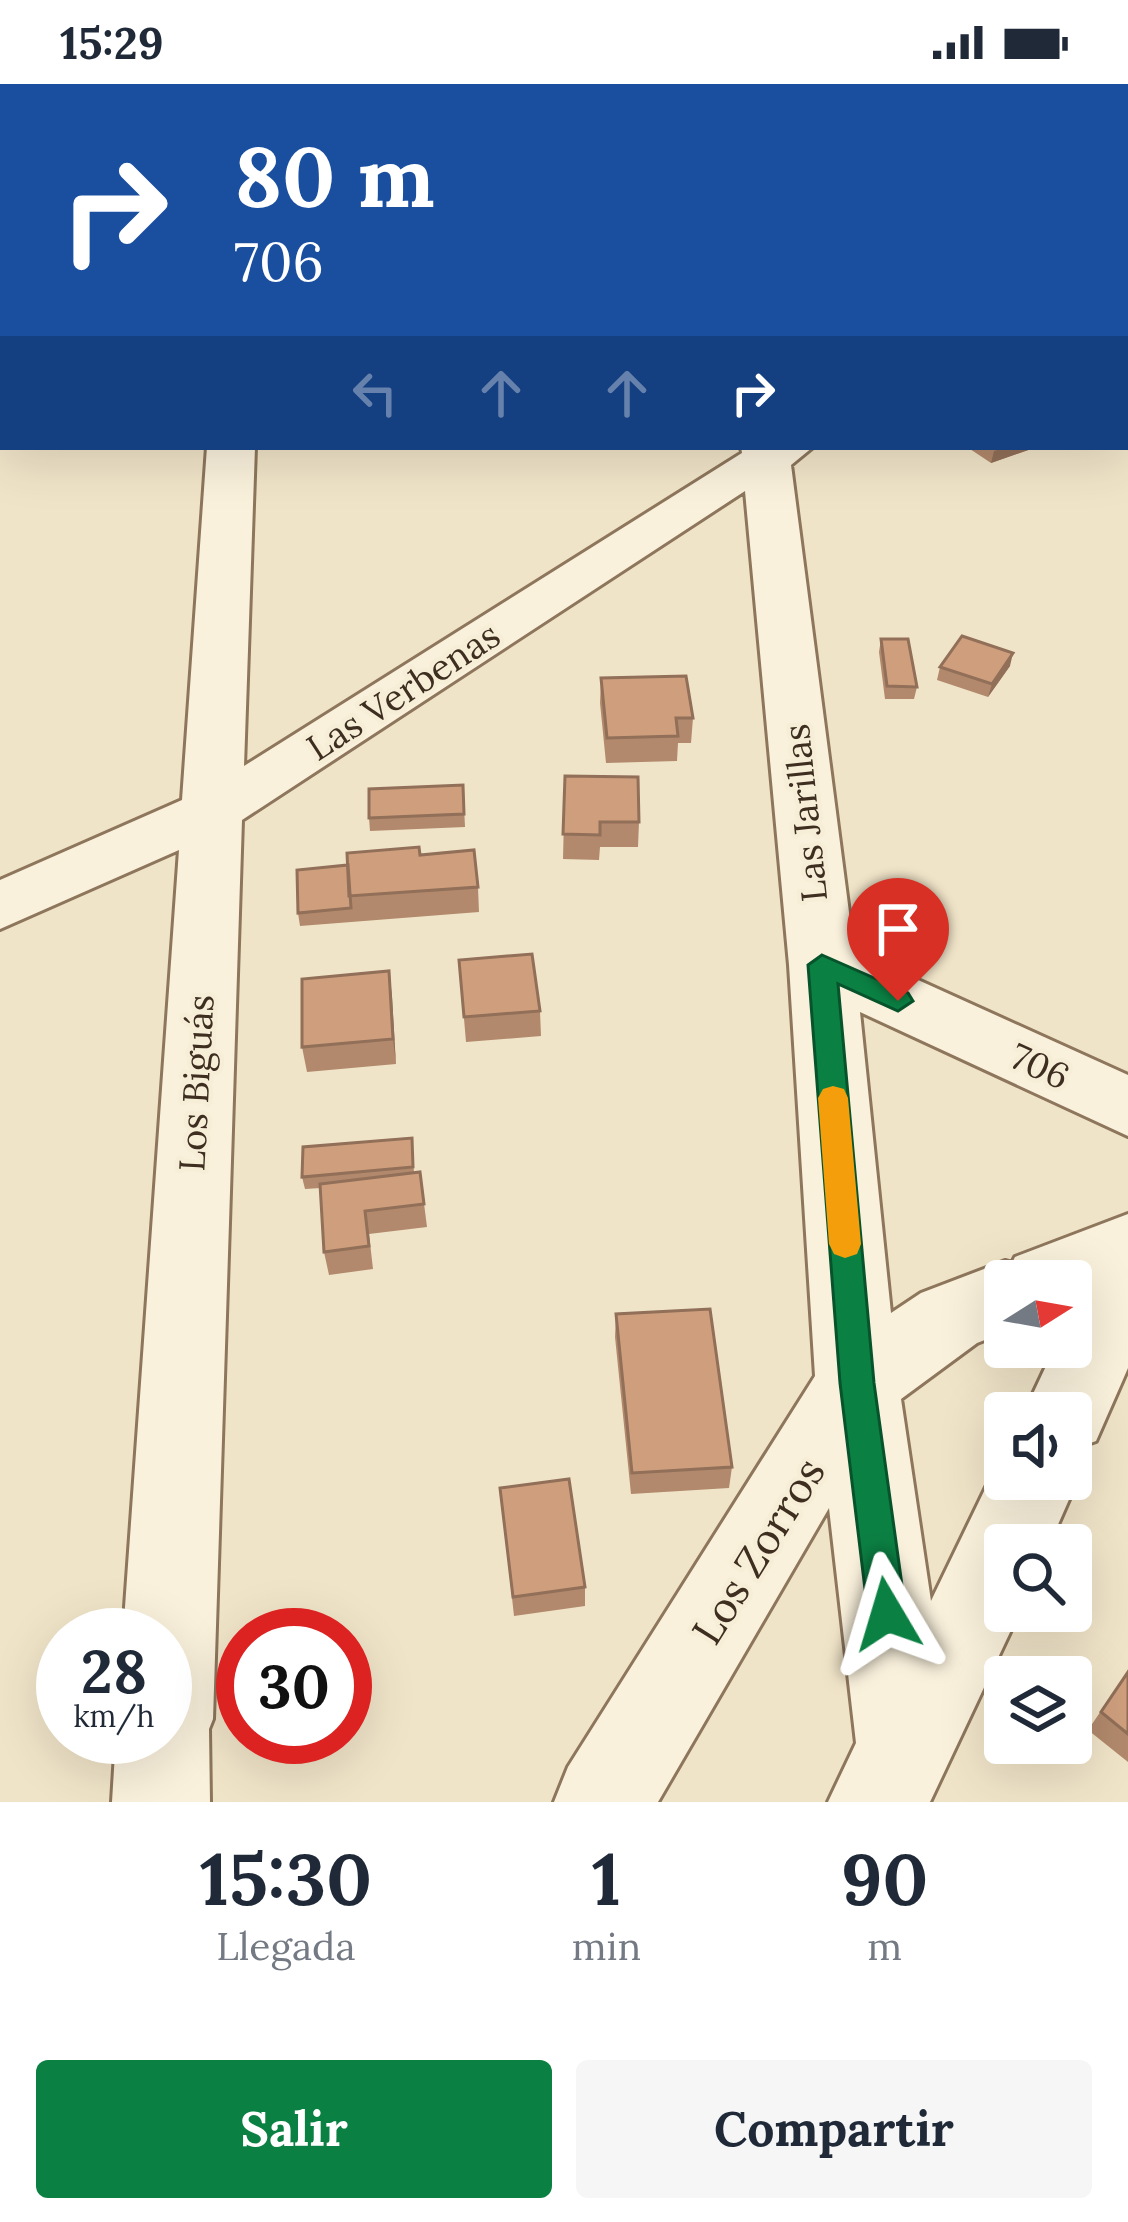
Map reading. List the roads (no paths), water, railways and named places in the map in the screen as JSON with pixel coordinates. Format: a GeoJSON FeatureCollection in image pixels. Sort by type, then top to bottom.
{"type":"FeatureCollection","features":[{"type":"Feature","properties":{"kind":"street","name":"Los Biguás"},"geometry":{"type":"LineString","coordinates":[[170,1608],[231,450]]}},
{"type":"Feature","properties":{"kind":"street","name":"Las Verbenas"},"geometry":{"type":"LineString","coordinates":[[0,906],[209,812],[773,450]]}},
{"type":"Feature","properties":{"kind":"street","name":"Las Jarillas"},"geometry":{"type":"LineString","coordinates":[[773,450],[891,1777]]}},
{"type":"Feature","properties":{"kind":"street","name":"706"},"geometry":{"type":"LineString","coordinates":[[822,965],[1128,1107]]}},
{"type":"Feature","properties":{"kind":"street"},"geometry":{"type":"LineString","coordinates":[[1092,1261],[1128,1247]]}},
{"type":"Feature","properties":{"kind":"street"},"geometry":{"type":"LineString","coordinates":[[1076,1392],[1128,1280]]}},
{"type":"Feature","properties":{"kind":"street","name":"Los Zorros"},"geometry":{"type":"LineString","coordinates":[[603,1802],[857,1383],[949,1318],[984,1304]]}},
{"type":"Feature","properties":{"kind":"street"},"geometry":{"type":"LineString","coordinates":[[891,1777],[1025,1500]]}},
{"type":"Feature","properties":{"kind":"street"},"geometry":{"type":"LineString","coordinates":[[161,1802],[163,1764]]}}]}
